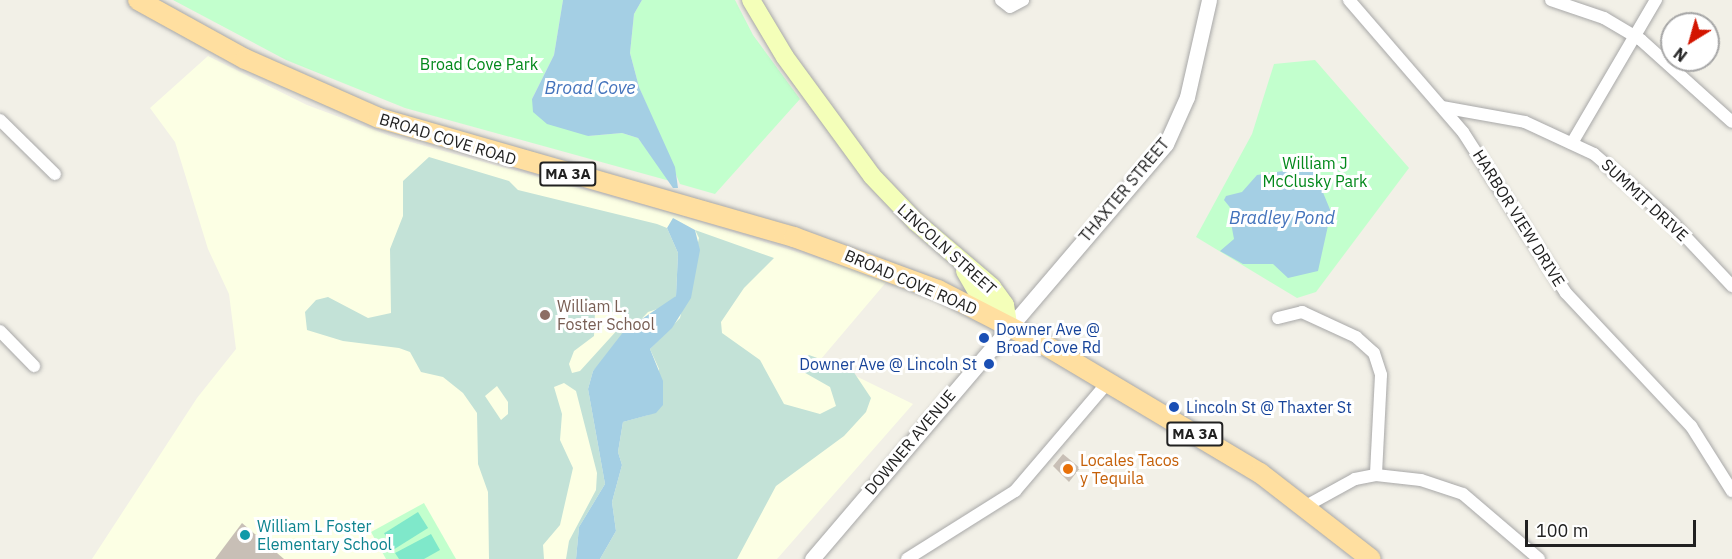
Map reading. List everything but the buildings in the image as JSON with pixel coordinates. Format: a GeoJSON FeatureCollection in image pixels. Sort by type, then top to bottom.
{"type":"FeatureCollection","features":[{"type":"Feature","properties":{"kind":"main road","name":"BROAD COVE ROAD"},"geometry":{"type":"LineString","coordinates":[[138,0],[245,59],[379,118],[849,254],[1008,325]]}},
{"type":"Feature","properties":{"kind":"main road","name":"LINCOLN STREET"},"geometry":{"type":"LineString","coordinates":[[752,0],[786,57],[872,176],[956,257],[992,287],[1005,305],[1008,325]]}},
{"type":"Feature","properties":{"kind":"main road","name":"MA 3A"},"geometry":{"type":"LineString","coordinates":[[1008,325],[1108,382],[1306,506],[1371,559]]}},
{"type":"Feature","properties":{"kind":"street"},"geometry":{"type":"LineString","coordinates":[[1001,0],[1016,7],[1023,0]]}},
{"type":"Feature","properties":{"kind":"street","name":"THAXTER STREET"},"geometry":{"type":"LineString","coordinates":[[1008,325],[1174,130],[1187,97],[1209,0]]}},
{"type":"Feature","properties":{"kind":"street"},"geometry":{"type":"LineString","coordinates":[[1551,0],[1604,18],[1634,36],[1666,58],[1732,122]]}},
{"type":"Feature","properties":{"kind":"street"},"geometry":{"type":"LineString","coordinates":[[1572,142],[1656,0]]}},
{"type":"Feature","properties":{"kind":"street","name":"HARBOR VIEW DRIVE"},"geometry":{"type":"LineString","coordinates":[[1356,1],[1483,157],[1566,293],[1676,408],[1732,491]]}},
{"type":"Feature","properties":{"kind":"street","name":"SUMMIT DRIVE"},"geometry":{"type":"LineString","coordinates":[[1442,107],[1525,122],[1594,154],[1639,191],[1732,286]]}},
{"type":"Feature","properties":{"kind":"street"},"geometry":{"type":"LineString","coordinates":[[0,120],[55,174]]}},
{"type":"Feature","properties":{"kind":"street"},"geometry":{"type":"LineString","coordinates":[[1278,318],[1302,312],[1356,337],[1374,353],[1381,375],[1376,475]]}},
{"type":"Feature","properties":{"kind":"street","name":"DOWNER AVENUE"},"geometry":{"type":"LineString","coordinates":[[812,559],[1008,325]]}},
{"type":"Feature","properties":{"kind":"street"},"geometry":{"type":"LineString","coordinates":[[0,331],[34,366]]}},
{"type":"Feature","properties":{"kind":"street"},"geometry":{"type":"LineString","coordinates":[[906,559],[1015,491],[1108,382]]}},
{"type":"Feature","properties":{"kind":"street"},"geometry":{"type":"LineString","coordinates":[[1306,506],[1337,485],[1376,475],[1421,480],[1463,494],[1539,559]]}},
{"type":"Feature","properties":{"kind":"shaded area","name":"William L. Foster School"},"geometry":{"type":"Polygon","coordinates":[[[208,56],[307,105],[393,137],[677,215],[888,280],[821,359],[913,404],[777,559],[92,559],[197,398],[236,349],[229,294],[208,249],[175,142],[150,108],[208,56]]]}},
{"type":"Feature","properties":{"kind":"shaded area"},"geometry":{"type":"Polygon","coordinates":[[[429,157],[509,181],[518,190],[667,228],[678,253],[676,296],[670,305],[648,312],[593,371],[588,389],[605,484],[579,527],[576,559],[566,559],[569,541],[596,490],[597,473],[576,391],[564,383],[554,387],[562,414],[560,440],[573,468],[560,525],[543,545],[544,559],[489,559],[488,492],[478,464],[477,413],[463,393],[443,377],[421,372],[410,352],[399,348],[343,341],[307,330],[305,312],[316,300],[328,297],[368,318],[391,313],[390,249],[403,216],[403,181],[429,157]],[[601,309],[595,312],[594,336],[574,351],[569,364],[572,373],[580,371],[620,327],[625,315],[601,309]],[[497,386],[485,396],[501,420],[508,414],[508,402],[497,386]]]}},
{"type":"Feature","properties":{"kind":"shaded area"},"geometry":{"type":"Polygon","coordinates":[[[695,230],[774,258],[744,288],[721,322],[722,333],[760,360],[784,404],[820,414],[836,406],[830,387],[800,370],[801,361],[809,355],[853,371],[871,398],[866,412],[844,436],[776,486],[737,559],[600,559],[616,531],[612,502],[622,465],[618,452],[623,422],[648,415],[659,369],[650,349],[680,318],[699,238],[695,230]]]}},
{"type":"Feature","properties":{"kind":"green space","name":"Broad Cove Park"},"geometry":{"type":"Polygon","coordinates":[[[173,0],[563,0],[554,55],[532,99],[588,136],[622,133],[638,138],[670,181],[405,108],[286,60],[173,0]]]}},
{"type":"Feature","properties":{"kind":"green space"},"geometry":{"type":"Polygon","coordinates":[[[642,0],[735,0],[753,35],[800,99],[715,194],[680,184],[639,87],[630,53],[634,14],[642,0]]]}},
{"type":"Feature","properties":{"kind":"green space","name":"William J McClusky Park"},"geometry":{"type":"Polygon","coordinates":[[[1315,60],[1409,168],[1316,292],[1297,298],[1196,237],[1252,134],[1274,64],[1315,60]]]}},
{"type":"Feature","properties":{"kind":"green space"},"geometry":{"type":"Polygon","coordinates":[[[424,503],[456,559],[386,559],[371,532],[424,503]]]}},
{"type":"Feature","properties":{"kind":"green space"},"geometry":{"type":"Polygon","coordinates":[[[418,512],[428,528],[394,549],[384,533],[418,512]]]}},
{"type":"Feature","properties":{"kind":"green space"},"geometry":{"type":"Polygon","coordinates":[[[431,534],[440,550],[424,559],[399,559],[395,553],[431,534]]]}},
{"type":"Feature","properties":{"kind":"water","name":"Broad Cove"},"geometry":{"type":"Polygon","coordinates":[[[563,0],[642,0],[634,14],[630,53],[639,87],[675,167],[678,188],[673,188],[638,138],[622,133],[588,136],[547,124],[533,112],[532,99],[554,55],[563,0]]]}},
{"type":"Feature","properties":{"kind":"water","name":"Bradley Pond"},"geometry":{"type":"Polygon","coordinates":[[[1296,162],[1315,173],[1331,212],[1318,271],[1288,278],[1273,264],[1243,264],[1220,251],[1234,239],[1231,223],[1237,216],[1224,200],[1226,196],[1242,192],[1257,175],[1283,171],[1296,162]]]}},
{"type":"Feature","properties":{"kind":"water"},"geometry":{"type":"Polygon","coordinates":[[[673,218],[695,230],[700,250],[691,298],[672,328],[650,349],[663,381],[663,405],[656,413],[623,422],[618,452],[622,465],[612,502],[616,531],[600,559],[576,559],[579,527],[605,484],[588,389],[593,371],[624,331],[676,296],[678,253],[667,228],[673,218]]]}},
{"type":"Feature","properties":{"kind":"place","name":"William L. Foster School"},"geometry":{"type":"Point","coordinates":[545,315]}},
{"type":"Feature","properties":{"kind":"place","name":"Downer Ave @ Broad Cove Rd"},"geometry":{"type":"Point","coordinates":[984,338]}},
{"type":"Feature","properties":{"kind":"place","name":"Downer Ave @ Lincoln St"},"geometry":{"type":"Point","coordinates":[989,364]}},
{"type":"Feature","properties":{"kind":"place","name":"Lincoln St @ Thaxter St"},"geometry":{"type":"Point","coordinates":[1174,407]}},
{"type":"Feature","properties":{"kind":"place","name":"Locales Tacos y Tequila"},"geometry":{"type":"Point","coordinates":[1068,469]}},
{"type":"Feature","properties":{"kind":"place","name":"William L Foster Elementary School"},"geometry":{"type":"Point","coordinates":[245,535]}}]}
